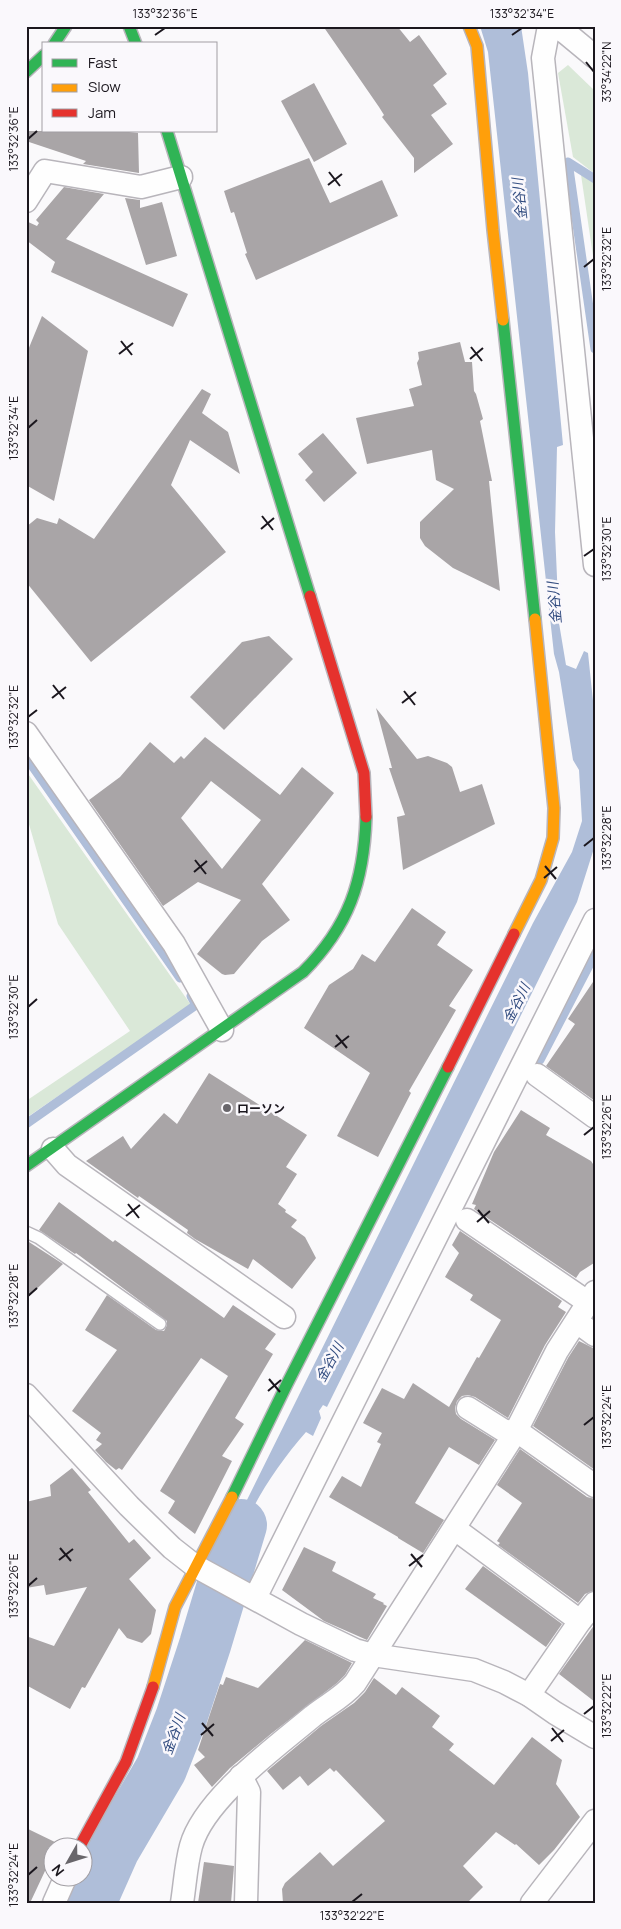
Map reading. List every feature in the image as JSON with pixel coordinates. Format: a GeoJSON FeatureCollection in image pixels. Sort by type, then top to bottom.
{"type":"FeatureCollection","features":[{"type":"Feature","properties":{"kind":"street"},"geometry":{"type":"LineString","coordinates":[[55,42],[66,26]]}},
{"type":"Feature","properties":{"kind":"street"},"geometry":{"type":"LineString","coordinates":[[129,26],[135,42]]}},
{"type":"Feature","properties":{"kind":"street"},"geometry":{"type":"LineString","coordinates":[[85,1836],[126,1762],[153,1686],[175,1607],[202,1570],[208,1546],[291,1376],[541,880],[553,838],[552,778],[493,230],[477,46],[468,26]]}},
{"type":"Feature","properties":{"kind":"street"},"geometry":{"type":"LineString","coordinates":[[549,26],[543,58],[595,565]]}},
{"type":"Feature","properties":{"kind":"street"},"geometry":{"type":"LineString","coordinates":[[555,26],[595,57]]}},
{"type":"Feature","properties":{"kind":"street"},"geometry":{"type":"LineString","coordinates":[[26,72],[42,57]]}},
{"type":"Feature","properties":{"kind":"street"},"geometry":{"type":"LineString","coordinates":[[26,1166],[53,1149],[303,972],[329,944],[346,914],[361,869],[366,847],[367,802],[364,773],[167,132]]}},
{"type":"Feature","properties":{"kind":"street"},"geometry":{"type":"LineString","coordinates":[[26,201],[45,171],[141,187],[181,176]]}},
{"type":"Feature","properties":{"kind":"street"},"geometry":{"type":"LineString","coordinates":[[26,733],[174,944],[222,1030]]}},
{"type":"Feature","properties":{"kind":"street"},"geometry":{"type":"LineString","coordinates":[[250,1596],[595,920]]}},
{"type":"Feature","properties":{"kind":"street"},"geometry":{"type":"LineString","coordinates":[[537,1075],[595,1117]]}},
{"type":"Feature","properties":{"kind":"street"},"geometry":{"type":"LineString","coordinates":[[53,1149],[67,1165],[284,1317]]}},
{"type":"Feature","properties":{"kind":"street"},"geometry":{"type":"LineString","coordinates":[[182,1903],[192,1845],[205,1819],[241,1776],[318,1712],[346,1692],[373,1655],[515,1433],[557,1351],[589,1313],[467,1220]]}},
{"type":"Feature","properties":{"kind":"street"},"geometry":{"type":"LineString","coordinates":[[26,1395],[129,1506],[172,1548],[202,1570],[355,1650],[373,1655],[474,1670],[504,1682],[529,1695],[555,1714],[595,1737]]}},
{"type":"Feature","properties":{"kind":"street"},"geometry":{"type":"LineString","coordinates":[[468,1408],[503,1430],[524,1436],[595,1486]]}},
{"type":"Feature","properties":{"kind":"street"},"geometry":{"type":"LineString","coordinates":[[454,1529],[580,1621]]}},
{"type":"Feature","properties":{"kind":"street"},"geometry":{"type":"LineString","coordinates":[[529,1695],[595,1602]]}},
{"type":"Feature","properties":{"kind":"street"},"geometry":{"type":"LineString","coordinates":[[241,1776],[249,1792],[246,1903]]}},
{"type":"Feature","properties":{"kind":"street"},"geometry":{"type":"LineString","coordinates":[[532,1903],[595,1821]]}},
{"type":"Feature","properties":{"kind":"street"},"geometry":{"type":"LineString","coordinates":[[54,1903],[62,1886]]}},
{"type":"Feature","properties":{"kind":"lane"},"geometry":{"type":"LineString","coordinates":[[26,1232],[40,1238],[160,1324]]}},
{"type":"Feature","properties":{"kind":"green space"},"geometry":{"type":"Polygon","coordinates":[[[568,65],[595,91],[595,174],[573,157],[558,73],[568,65]]]}},
{"type":"Feature","properties":{"kind":"green space"},"geometry":{"type":"Polygon","coordinates":[[[580,168],[595,179],[595,256],[593,256],[580,168]]]}},
{"type":"Feature","properties":{"kind":"green space"},"geometry":{"type":"Polygon","coordinates":[[[26,771],[191,1005],[26,1118],[26,1101],[130,1031],[58,924],[26,814],[26,771]]]}},
{"type":"Feature","properties":{"kind":"water"},"geometry":{"type":"Polygon","coordinates":[[[480,26],[521,26],[528,73],[563,445],[557,447],[555,532],[559,623],[566,665],[576,669],[584,651],[588,653],[595,720],[595,845],[577,902],[327,1407],[323,1405],[319,1411],[321,1418],[313,1436],[306,1432],[274,1472],[244,1525],[240,1539],[240,1577],[220,1566],[243,1508],[533,923],[572,852],[582,821],[579,770],[573,760],[559,672],[554,654],[488,52],[480,26]]]}},
{"type":"Feature","properties":{"kind":"building"},"geometry":{"type":"Polygon","coordinates":[[[323,26],[397,26],[410,42],[419,35],[447,74],[433,85],[447,104],[431,115],[453,144],[414,173],[414,158],[382,117],[384,115],[379,107],[323,26]]]}},
{"type":"Feature","properties":{"kind":"building"},"geometry":{"type":"Polygon","coordinates":[[[314,83],[347,144],[314,162],[281,101],[314,83]]]}},
{"type":"Feature","properties":{"kind":"building"},"geometry":{"type":"Polygon","coordinates":[[[26,131],[138,133],[139,173],[83,164],[86,161],[26,141],[26,131]]]}},
{"type":"Feature","properties":{"kind":"building"},"geometry":{"type":"Polygon","coordinates":[[[309,158],[330,203],[382,180],[398,216],[256,280],[245,254],[247,253],[234,212],[231,213],[224,191],[309,158]]]}},
{"type":"Feature","properties":{"kind":"building"},"geometry":{"type":"Polygon","coordinates":[[[64,187],[104,194],[66,239],[188,294],[173,327],[51,272],[55,262],[26,240],[26,221],[37,226],[39,223],[36,220],[64,187]]]}},
{"type":"Feature","properties":{"kind":"building"},"geometry":{"type":"Polygon","coordinates":[[[125,198],[140,200],[140,208],[162,202],[177,256],[146,265],[125,198]]]}},
{"type":"Feature","properties":{"kind":"building"},"geometry":{"type":"Polygon","coordinates":[[[42,316],[88,351],[54,501],[26,485],[26,355],[42,316]]]}},
{"type":"Feature","properties":{"kind":"building"},"geometry":{"type":"Polygon","coordinates":[[[460,342],[465,362],[472,362],[474,391],[483,419],[480,421],[492,481],[489,481],[500,591],[453,568],[425,546],[420,538],[420,522],[454,489],[436,480],[432,450],[367,464],[356,418],[414,406],[409,389],[422,385],[417,363],[419,359],[418,352],[460,342]]]}},
{"type":"Feature","properties":{"kind":"building"},"geometry":{"type":"Polygon","coordinates":[[[202,389],[211,394],[202,413],[228,432],[240,474],[190,440],[171,485],[226,552],[91,662],[26,582],[26,527],[37,518],[57,524],[59,518],[94,539],[202,389]]]}},
{"type":"Feature","properties":{"kind":"building"},"geometry":{"type":"Polygon","coordinates":[[[323,433],[357,473],[324,502],[305,480],[313,472],[298,454],[323,433]]]}},
{"type":"Feature","properties":{"kind":"building"},"geometry":{"type":"Polygon","coordinates":[[[269,636],[293,659],[224,730],[190,697],[242,642],[269,636]]]}},
{"type":"Feature","properties":{"kind":"building"},"geometry":{"type":"Polygon","coordinates":[[[376,708],[417,759],[428,756],[447,763],[452,767],[460,792],[482,784],[495,824],[403,870],[397,817],[405,815],[389,768],[392,768],[376,708]]]}},
{"type":"Feature","properties":{"kind":"building"},"geometry":{"type":"Polygon","coordinates":[[[205,737],[280,795],[302,767],[334,793],[262,884],[290,920],[262,941],[234,974],[222,974],[197,954],[241,900],[198,882],[163,906],[89,800],[120,777],[150,742],[174,763],[181,756],[184,759],[205,737]],[[211,781],[181,818],[222,869],[261,820],[211,781]]]}},
{"type":"Feature","properties":{"kind":"building"},"geometry":{"type":"Polygon","coordinates":[[[412,908],[446,932],[437,945],[473,970],[449,1006],[456,1010],[409,1091],[411,1093],[378,1157],[337,1136],[370,1073],[304,1028],[329,985],[353,969],[362,954],[375,962],[412,908]]]}},
{"type":"Feature","properties":{"kind":"building"},"geometry":{"type":"Polygon","coordinates":[[[595,979],[595,1101],[546,1066],[575,1024],[568,1019],[595,979]]]}},
{"type":"Feature","properties":{"kind":"building"},"geometry":{"type":"Polygon","coordinates":[[[209,1073],[307,1135],[286,1167],[297,1174],[278,1204],[286,1210],[285,1212],[297,1220],[291,1227],[305,1237],[316,1258],[292,1289],[253,1259],[248,1269],[195,1239],[187,1233],[188,1230],[139,1196],[138,1198],[86,1161],[123,1136],[131,1149],[164,1113],[177,1124],[209,1073]]]}},
{"type":"Feature","properties":{"kind":"building"},"geometry":{"type":"Polygon","coordinates":[[[521,1110],[550,1128],[546,1135],[591,1161],[595,1167],[594,1263],[580,1272],[576,1278],[474,1209],[476,1205],[472,1204],[494,1152],[521,1110]]]}},
{"type":"Feature","properties":{"kind":"building"},"geometry":{"type":"Polygon","coordinates":[[[59,1202],[113,1242],[115,1240],[224,1318],[233,1305],[276,1334],[265,1349],[273,1354],[235,1418],[244,1424],[222,1456],[232,1461],[195,1534],[168,1513],[175,1501],[160,1491],[228,1376],[201,1358],[122,1470],[119,1468],[116,1470],[106,1462],[95,1450],[102,1444],[96,1440],[101,1433],[72,1411],[117,1350],[85,1330],[107,1295],[156,1330],[164,1331],[167,1321],[76,1253],[39,1230],[59,1202]]]}},
{"type":"Feature","properties":{"kind":"building"},"geometry":{"type":"Polygon","coordinates":[[[460,1231],[562,1301],[558,1307],[566,1312],[545,1345],[508,1418],[475,1397],[462,1396],[457,1401],[456,1414],[495,1440],[479,1465],[449,1447],[415,1503],[444,1520],[423,1553],[329,1497],[342,1476],[361,1487],[381,1444],[377,1442],[382,1433],[363,1423],[382,1388],[404,1399],[413,1383],[449,1407],[477,1357],[479,1358],[501,1320],[470,1300],[473,1295],[445,1277],[459,1253],[452,1245],[460,1231]]]}},
{"type":"Feature","properties":{"kind":"building"},"geometry":{"type":"Polygon","coordinates":[[[29,1242],[63,1264],[26,1299],[26,1246],[29,1242]]]}},
{"type":"Feature","properties":{"kind":"building"},"geometry":{"type":"Polygon","coordinates":[[[579,1341],[595,1349],[595,1470],[533,1426],[568,1358],[579,1341]]]}},
{"type":"Feature","properties":{"kind":"building"},"geometry":{"type":"Polygon","coordinates":[[[520,1449],[587,1497],[595,1499],[595,1590],[585,1594],[578,1603],[498,1545],[500,1543],[497,1541],[522,1503],[497,1485],[520,1449]]]}},
{"type":"Feature","properties":{"kind":"building"},"geometry":{"type":"Polygon","coordinates":[[[72,1468],[91,1490],[88,1492],[129,1543],[134,1539],[151,1558],[129,1579],[156,1610],[151,1634],[142,1643],[127,1638],[119,1628],[85,1688],[82,1687],[70,1709],[26,1685],[26,1636],[54,1646],[87,1587],[46,1595],[44,1585],[26,1588],[26,1502],[51,1496],[50,1485],[72,1468]]]}},
{"type":"Feature","properties":{"kind":"building"},"geometry":{"type":"Polygon","coordinates":[[[304,1547],[336,1562],[332,1571],[376,1594],[373,1598],[387,1606],[367,1640],[324,1621],[282,1590],[304,1547]]]}},
{"type":"Feature","properties":{"kind":"building"},"geometry":{"type":"Polygon","coordinates":[[[483,1566],[562,1624],[546,1647],[465,1589],[483,1566]]]}},
{"type":"Feature","properties":{"kind":"building"},"geometry":{"type":"Polygon","coordinates":[[[595,1624],[595,1702],[559,1674],[595,1624]]]}},
{"type":"Feature","properties":{"kind":"building"},"geometry":{"type":"Polygon","coordinates":[[[305,1640],[352,1663],[345,1675],[230,1768],[212,1787],[194,1765],[205,1757],[198,1750],[220,1684],[223,1685],[226,1677],[258,1688],[305,1640]]]}},
{"type":"Feature","properties":{"kind":"building"},"geometry":{"type":"Polygon","coordinates":[[[374,1678],[396,1695],[402,1687],[440,1716],[432,1727],[454,1744],[449,1750],[494,1785],[532,1737],[562,1760],[556,1784],[580,1817],[554,1850],[539,1865],[516,1844],[496,1832],[463,1866],[483,1887],[467,1903],[283,1903],[282,1889],[285,1883],[320,1852],[333,1866],[385,1821],[336,1770],[334,1772],[330,1768],[308,1786],[300,1776],[283,1790],[267,1771],[321,1726],[354,1703],[365,1692],[374,1678]]]}},
{"type":"Feature","properties":{"kind":"building"},"geometry":{"type":"Polygon","coordinates":[[[26,1828],[42,1836],[42,1877],[30,1903],[26,1903],[26,1828]]]}},
{"type":"Feature","properties":{"kind":"building"},"geometry":{"type":"Polygon","coordinates":[[[204,1862],[234,1866],[231,1903],[198,1903],[204,1862]]]}},
{"type":"Feature","properties":{"kind":"waterway"},"geometry":{"type":"LineString","coordinates":[[595,179],[568,162],[595,349]]}},
{"type":"Feature","properties":{"kind":"waterway"},"geometry":{"type":"LineString","coordinates":[[26,757],[180,978]]}},
{"type":"Feature","properties":{"kind":"waterway"},"geometry":{"type":"LineString","coordinates":[[540,1060],[595,954]]}},
{"type":"Feature","properties":{"kind":"waterway"},"geometry":{"type":"LineString","coordinates":[[26,1124],[196,1005],[191,996]]}},
{"type":"Feature","properties":{"kind":"waterway","name":"金谷川"},"geometry":{"type":"LineString","coordinates":[[90,1903],[114,1849],[161,1769],[181,1718],[205,1645],[241,1525]]}},
{"type":"Feature","properties":{"kind":"traffic: fast"},"geometry":{"type":"LineString","coordinates":[[55,42],[66,26]]}},
{"type":"Feature","properties":{"kind":"traffic: fast"},"geometry":{"type":"LineString","coordinates":[[129,26],[135,42]]}},
{"type":"Feature","properties":{"kind":"traffic: fast"},"geometry":{"type":"LineString","coordinates":[[26,72],[42,57]]}},
{"type":"Feature","properties":{"kind":"traffic: fast"},"geometry":{"type":"LineString","coordinates":[[167,132],[310,596]]}},
{"type":"Feature","properties":{"kind":"traffic: fast"},"geometry":{"type":"LineString","coordinates":[[503,320],[535,619]]}},
{"type":"Feature","properties":{"kind":"traffic: fast"},"geometry":{"type":"LineString","coordinates":[[26,1166],[303,972],[332,937],[343,920],[351,901],[362,862],[366,817]]}},
{"type":"Feature","properties":{"kind":"traffic: fast"},"geometry":{"type":"LineString","coordinates":[[232,1497],[287,1384],[448,1067]]}},
{"type":"Feature","properties":{"kind":"traffic: slow"},"geometry":{"type":"LineString","coordinates":[[469,26],[477,46],[503,320]]}},
{"type":"Feature","properties":{"kind":"traffic: slow"},"geometry":{"type":"LineString","coordinates":[[514,934],[541,880],[553,838],[554,808],[535,619]]}},
{"type":"Feature","properties":{"kind":"traffic: slow"},"geometry":{"type":"LineString","coordinates":[[153,1687],[175,1607],[232,1497]]}},
{"type":"Feature","properties":{"kind":"traffic: jam"},"geometry":{"type":"LineString","coordinates":[[310,596],[364,773],[366,817]]}},
{"type":"Feature","properties":{"kind":"traffic: jam"},"geometry":{"type":"LineString","coordinates":[[448,1067],[514,934]]}},
{"type":"Feature","properties":{"kind":"traffic: jam"},"geometry":{"type":"LineString","coordinates":[[85,1836],[126,1762],[153,1687]]}},
{"type":"Feature","properties":{"kind":"place","name":"ローソン"},"geometry":{"type":"Point","coordinates":[227,1108]}}]}
